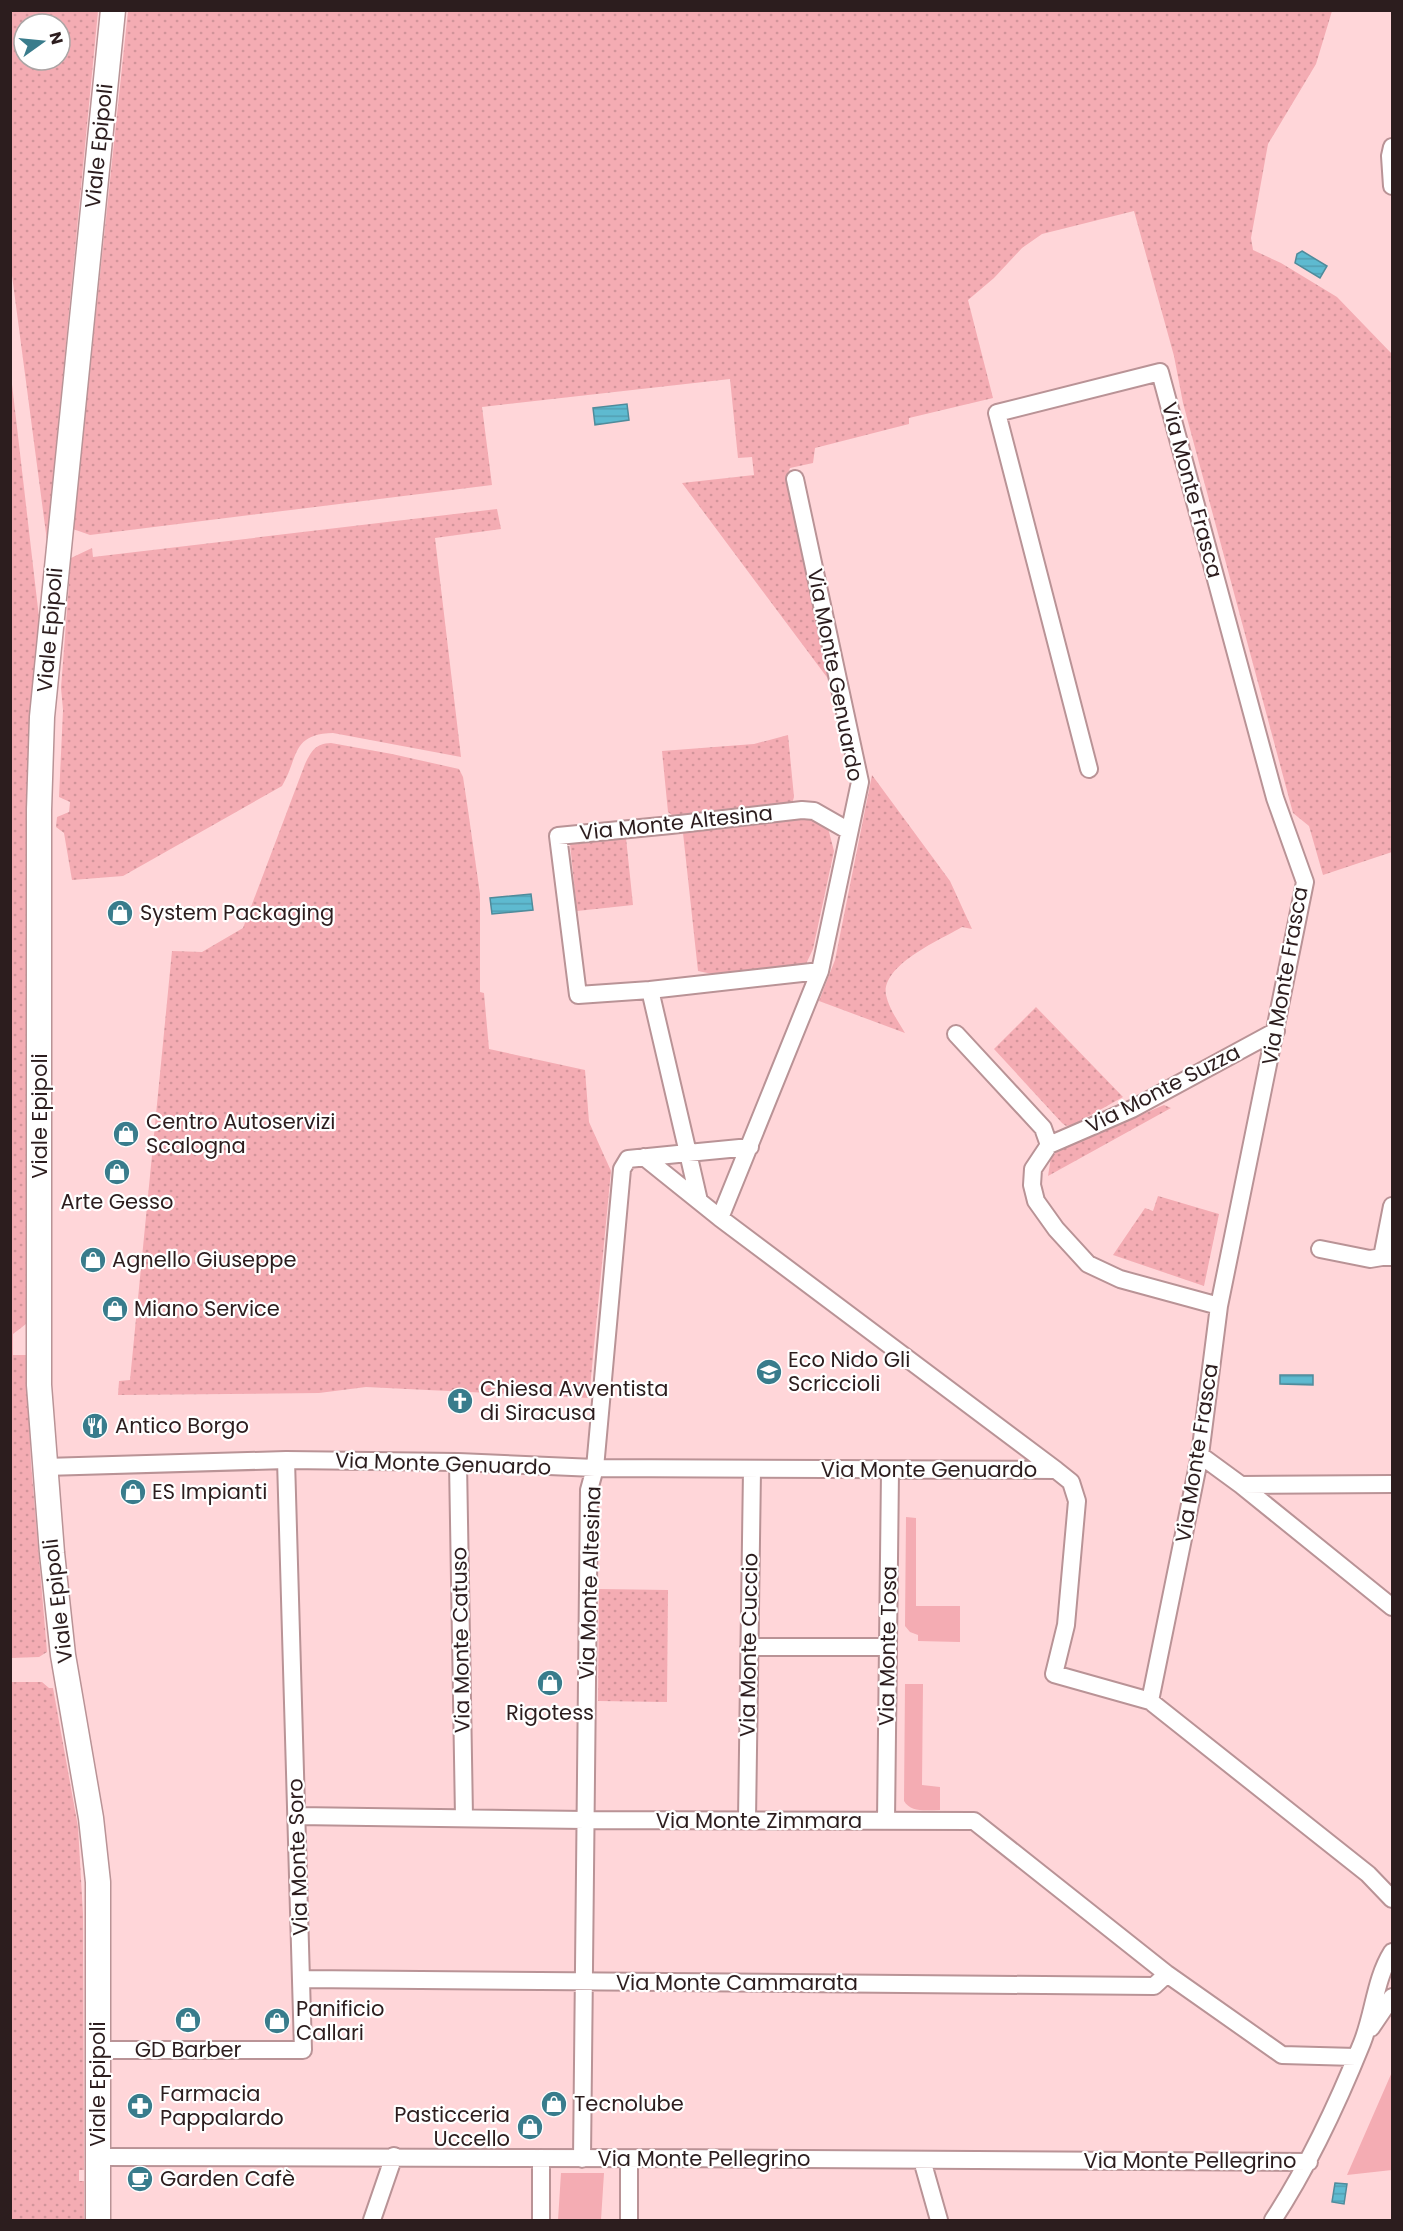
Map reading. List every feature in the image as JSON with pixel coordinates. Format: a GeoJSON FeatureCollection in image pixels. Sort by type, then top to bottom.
{"type":"FeatureCollection","features":[{"type":"Feature","properties":{"kind":"main road","name":"Viale Epipoli"},"geometry":{"type":"LineString","coordinates":[[98,2220],[98,1882],[91,1818],[63,1655],[39,1385],[39,810],[42,717],[113,10]]}},
{"type":"Feature","properties":{"kind":"street"},"geometry":{"type":"LineString","coordinates":[[1392,147],[1390,156],[1392,186]]}},
{"type":"Feature","properties":{"kind":"street","name":"Via Monte Frasca"},"geometry":{"type":"LineString","coordinates":[[1089,769],[998,413],[1160,372],[1275,798],[1305,882],[1219,1306],[1200,1455],[1150,1701]]}},
{"type":"Feature","properties":{"kind":"street","name":"Via Monte Genuardo"},"geometry":{"type":"LineString","coordinates":[[795,479],[860,782],[820,971],[720,1218],[1056,1470]]}},
{"type":"Feature","properties":{"kind":"street","name":"Via Monte Altesina"},"geometry":{"type":"LineString","coordinates":[[650,990],[578,995],[558,836],[802,810],[814,811],[849,831]]}},
{"type":"Feature","properties":{"kind":"street"},"geometry":{"type":"LineString","coordinates":[[699,1201],[650,990],[820,971]]}},
{"type":"Feature","properties":{"kind":"street","name":"Via Monte Suzza"},"geometry":{"type":"LineString","coordinates":[[1049,1145],[1132,1109],[1276,1030]]}},
{"type":"Feature","properties":{"kind":"street"},"geometry":{"type":"LineString","coordinates":[[956,1034],[1043,1128],[1049,1145],[1033,1169],[1032,1185],[1036,1201],[1056,1229],[1088,1264],[1120,1279],[1219,1306]]}},
{"type":"Feature","properties":{"kind":"street","name":"Via Monte Altesina"},"geometry":{"type":"LineString","coordinates":[[582,2159],[589,1490],[595,1468],[622,1168],[628,1159],[750,1147]]}},
{"type":"Feature","properties":{"kind":"street"},"geometry":{"type":"LineString","coordinates":[[644,1157],[720,1218]]}},
{"type":"Feature","properties":{"kind":"street"},"geometry":{"type":"LineString","coordinates":[[1320,1250],[1370,1259],[1387,1257],[1392,1206]]}},
{"type":"Feature","properties":{"kind":"street"},"geometry":{"type":"LineString","coordinates":[[1200,1455],[1241,1485],[1392,1607]]}},
{"type":"Feature","properties":{"kind":"street","name":"Via Monte Genuardo"},"geometry":{"type":"LineString","coordinates":[[45,1467],[286,1460],[458,1462],[595,1468],[1056,1470]]}},
{"type":"Feature","properties":{"kind":"street","name":"Via Monte Soro"},"geometry":{"type":"LineString","coordinates":[[99,2050],[303,2050],[286,1460]]}},
{"type":"Feature","properties":{"kind":"street","name":"Via Monte Catuso"},"geometry":{"type":"LineString","coordinates":[[458,1462],[464,1817]]}},
{"type":"Feature","properties":{"kind":"street","name":"Via Monte Cuccio"},"geometry":{"type":"LineString","coordinates":[[747,1820],[752,1470]]}},
{"type":"Feature","properties":{"kind":"street"},"geometry":{"type":"LineString","coordinates":[[1056,1470],[1071,1482],[1077,1501],[1066,1625],[1054,1674],[1150,1701],[1368,1874],[1392,1899]]}},
{"type":"Feature","properties":{"kind":"street","name":"Via Monte Tosa"},"geometry":{"type":"LineString","coordinates":[[886,1821],[890,1471]]}},
{"type":"Feature","properties":{"kind":"street"},"geometry":{"type":"LineString","coordinates":[[1241,1485],[1392,1484]]}},
{"type":"Feature","properties":{"kind":"street"},"geometry":{"type":"LineString","coordinates":[[749,1647],[888,1647]]}},
{"type":"Feature","properties":{"kind":"street","name":"Via Monte Zimmara"},"geometry":{"type":"LineString","coordinates":[[297,1816],[585,1820],[974,1821],[1167,1974],[1282,2055],[1356,2057]]}},
{"type":"Feature","properties":{"kind":"street"},"geometry":{"type":"LineString","coordinates":[[1368,1874],[1392,1883]]}},
{"type":"Feature","properties":{"kind":"street"},"geometry":{"type":"LineString","coordinates":[[1273,2220],[1309,2162],[1356,2057],[1364,2038],[1387,1960],[1392,1952]]}},
{"type":"Feature","properties":{"kind":"street","name":"Via Monte Cammarata"},"geometry":{"type":"LineString","coordinates":[[302,1979],[1154,1986],[1167,1974]]}},
{"type":"Feature","properties":{"kind":"street"},"geometry":{"type":"LineString","coordinates":[[1364,2038],[1392,1997]]}},
{"type":"Feature","properties":{"kind":"street"},"geometry":{"type":"LineString","coordinates":[[372,2220],[394,2156]]}},
{"type":"Feature","properties":{"kind":"street","name":"Via Monte Pellegrino"},"geometry":{"type":"LineString","coordinates":[[98,2157],[394,2156],[1309,2162]]}},
{"type":"Feature","properties":{"kind":"street"},"geometry":{"type":"LineString","coordinates":[[541,2158],[541,2220]]}},
{"type":"Feature","properties":{"kind":"street"},"geometry":{"type":"LineString","coordinates":[[629,2159],[629,2220]]}},
{"type":"Feature","properties":{"kind":"street"},"geometry":{"type":"LineString","coordinates":[[922,2160],[939,2220]]}},
{"type":"Feature","properties":{"kind":"street"},"geometry":{"type":"LineString","coordinates":[[1280,2220],[1287,2199]]}},
{"type":"Feature","properties":{"kind":"shaded area"},"geometry":{"type":"Polygon","coordinates":[[[10,11],[98,11],[47,541],[11,268],[10,11]]]}},
{"type":"Feature","properties":{"kind":"shaded area"},"geometry":{"type":"Polygon","coordinates":[[[128,11],[1332,11],[1316,64],[1268,144],[1251,238],[1253,250],[1281,263],[1337,297],[1392,354],[1392,852],[1323,875],[1309,826],[1293,813],[1134,211],[1042,234],[1022,248],[994,278],[968,300],[993,398],[909,418],[909,424],[815,448],[813,463],[790,468],[787,476],[829,680],[682,483],[754,475],[752,457],[738,458],[730,379],[482,407],[492,485],[90,535],[73,529],[128,11]]]}},
{"type":"Feature","properties":{"kind":"shaded area"},"geometry":{"type":"Polygon","coordinates":[[[10,367],[40,626],[32,715],[27,883],[26,1324],[13,1334],[13,1355],[26,1355],[31,1463],[47,1652],[39,1657],[11,1658],[10,367]]]}},
{"type":"Feature","properties":{"kind":"shaded area"},"geometry":{"type":"Polygon","coordinates":[[[497,509],[501,529],[435,538],[461,757],[333,733],[319,734],[303,743],[298,749],[282,786],[123,876],[72,880],[64,833],[56,827],[57,817],[69,812],[70,802],[59,797],[63,710],[61,688],[71,558],[92,548],[93,557],[497,509]]]}},
{"type":"Feature","properties":{"kind":"shaded area"},"geometry":{"type":"Polygon","coordinates":[[[788,735],[794,797],[791,807],[676,818],[668,812],[662,751],[754,744],[788,735]]]}},
{"type":"Feature","properties":{"kind":"shaded area"},"geometry":{"type":"Polygon","coordinates":[[[331,743],[459,769],[463,777],[480,894],[480,992],[484,993],[489,1049],[585,1070],[589,1122],[611,1171],[589,1398],[366,1387],[319,1393],[118,1395],[119,1381],[130,1380],[172,951],[202,952],[243,928],[305,764],[315,749],[331,743]]]}},
{"type":"Feature","properties":{"kind":"shaded area"},"geometry":{"type":"Polygon","coordinates":[[[872,775],[950,881],[972,929],[962,927],[940,939],[914,955],[893,974],[887,984],[887,1000],[905,1033],[819,1001],[835,960],[872,775]]]}},
{"type":"Feature","properties":{"kind":"shaded area"},"geometry":{"type":"Polygon","coordinates":[[[800,816],[812,819],[828,828],[834,851],[813,949],[806,964],[717,975],[698,971],[683,833],[800,816]]]}},
{"type":"Feature","properties":{"kind":"shaded area"},"geometry":{"type":"Polygon","coordinates":[[[626,838],[633,905],[577,911],[570,844],[626,838]]]}},
{"type":"Feature","properties":{"kind":"shaded area"},"geometry":{"type":"Polygon","coordinates":[[[1036,1007],[1123,1097],[1073,1125],[1066,1126],[1062,1123],[994,1049],[1036,1007]]]}},
{"type":"Feature","properties":{"kind":"shaded area"},"geometry":{"type":"Polygon","coordinates":[[[1164,1105],[1171,1108],[1048,1176],[1051,1157],[1060,1149],[1164,1105]]]}},
{"type":"Feature","properties":{"kind":"shaded area"},"geometry":{"type":"Polygon","coordinates":[[[1158,1196],[1219,1214],[1204,1286],[1113,1255],[1145,1208],[1153,1211],[1158,1196]]]}},
{"type":"Feature","properties":{"kind":"shaded area"},"geometry":{"type":"Polygon","coordinates":[[[906,1517],[916,1518],[916,1606],[960,1606],[960,1642],[918,1641],[918,1635],[910,1632],[905,1626],[906,1517]]]}},
{"type":"Feature","properties":{"kind":"shaded area"},"geometry":{"type":"Polygon","coordinates":[[[599,1589],[668,1590],[667,1702],[598,1701],[599,1589]]]}},
{"type":"Feature","properties":{"kind":"shaded area"},"geometry":{"type":"Polygon","coordinates":[[[11,1682],[42,1682],[49,1688],[53,1688],[78,1827],[83,1914],[84,2170],[79,2170],[79,2181],[84,2181],[84,2220],[11,2220],[11,1682]]]}},
{"type":"Feature","properties":{"kind":"shaded area"},"geometry":{"type":"Polygon","coordinates":[[[905,1684],[923,1684],[922,1785],[940,1787],[940,1810],[915,1809],[904,1801],[905,1684]]]}},
{"type":"Feature","properties":{"kind":"shaded area"},"geometry":{"type":"Polygon","coordinates":[[[1392,2072],[1392,2170],[1347,2175],[1392,2072]]]}},
{"type":"Feature","properties":{"kind":"shaded area"},"geometry":{"type":"Polygon","coordinates":[[[561,2173],[604,2173],[601,2220],[558,2220],[561,2173]]]}},
{"type":"Feature","properties":{"kind":"water"},"geometry":{"type":"Polygon","coordinates":[[[1302,251],[1327,266],[1320,278],[1295,263],[1297,254],[1302,251]]]}},
{"type":"Feature","properties":{"kind":"water"},"geometry":{"type":"Polygon","coordinates":[[[627,404],[629,420],[595,425],[593,408],[627,404]]]}},
{"type":"Feature","properties":{"kind":"water"},"geometry":{"type":"Polygon","coordinates":[[[531,894],[533,910],[492,914],[490,898],[531,894]]]}},
{"type":"Feature","properties":{"kind":"water"},"geometry":{"type":"Polygon","coordinates":[[[1280,1375],[1313,1375],[1313,1385],[1280,1384],[1280,1375]]]}},
{"type":"Feature","properties":{"kind":"water"},"geometry":{"type":"Polygon","coordinates":[[[1335,2183],[1347,2184],[1344,2204],[1332,2202],[1335,2183]]]}},
{"type":"Feature","properties":{"kind":"place","name":"System Packaging"},"geometry":{"type":"Point","coordinates":[120,913]}},
{"type":"Feature","properties":{"kind":"place","name":"Centro Autoservizi Scalogna"},"geometry":{"type":"Point","coordinates":[126,1134]}},
{"type":"Feature","properties":{"kind":"place","name":"Arte Gesso"},"geometry":{"type":"Point","coordinates":[117,1172]}},
{"type":"Feature","properties":{"kind":"place","name":"Agnello Giuseppe"},"geometry":{"type":"Point","coordinates":[93,1260]}},
{"type":"Feature","properties":{"kind":"place","name":"Miano Service"},"geometry":{"type":"Point","coordinates":[115,1309]}},
{"type":"Feature","properties":{"kind":"place","name":"Eco Nido Gli Scriccioli"},"geometry":{"type":"Point","coordinates":[769,1372]}},
{"type":"Feature","properties":{"kind":"place","name":"Chiesa Avventista di Siracusa"},"geometry":{"type":"Point","coordinates":[460,1401]}},
{"type":"Feature","properties":{"kind":"place","name":"Antico Borgo"},"geometry":{"type":"Point","coordinates":[95,1426]}},
{"type":"Feature","properties":{"kind":"place","name":"ES Impianti"},"geometry":{"type":"Point","coordinates":[133,1492]}},
{"type":"Feature","properties":{"kind":"place","name":"Rigotess"},"geometry":{"type":"Point","coordinates":[550,1683]}},
{"type":"Feature","properties":{"kind":"place","name":"GD Barber"},"geometry":{"type":"Point","coordinates":[188,2020]}},
{"type":"Feature","properties":{"kind":"place","name":"Panificio Callari"},"geometry":{"type":"Point","coordinates":[277,2021]}},
{"type":"Feature","properties":{"kind":"place","name":"Tecnolube"},"geometry":{"type":"Point","coordinates":[554,2104]}},
{"type":"Feature","properties":{"kind":"place","name":"Farmacia Pappalardo"},"geometry":{"type":"Point","coordinates":[140,2106]}},
{"type":"Feature","properties":{"kind":"place","name":"Pasticceria Uccello"},"geometry":{"type":"Point","coordinates":[530,2127]}},
{"type":"Feature","properties":{"kind":"place","name":"Garden Cafè"},"geometry":{"type":"Point","coordinates":[140,2179]}}]}
